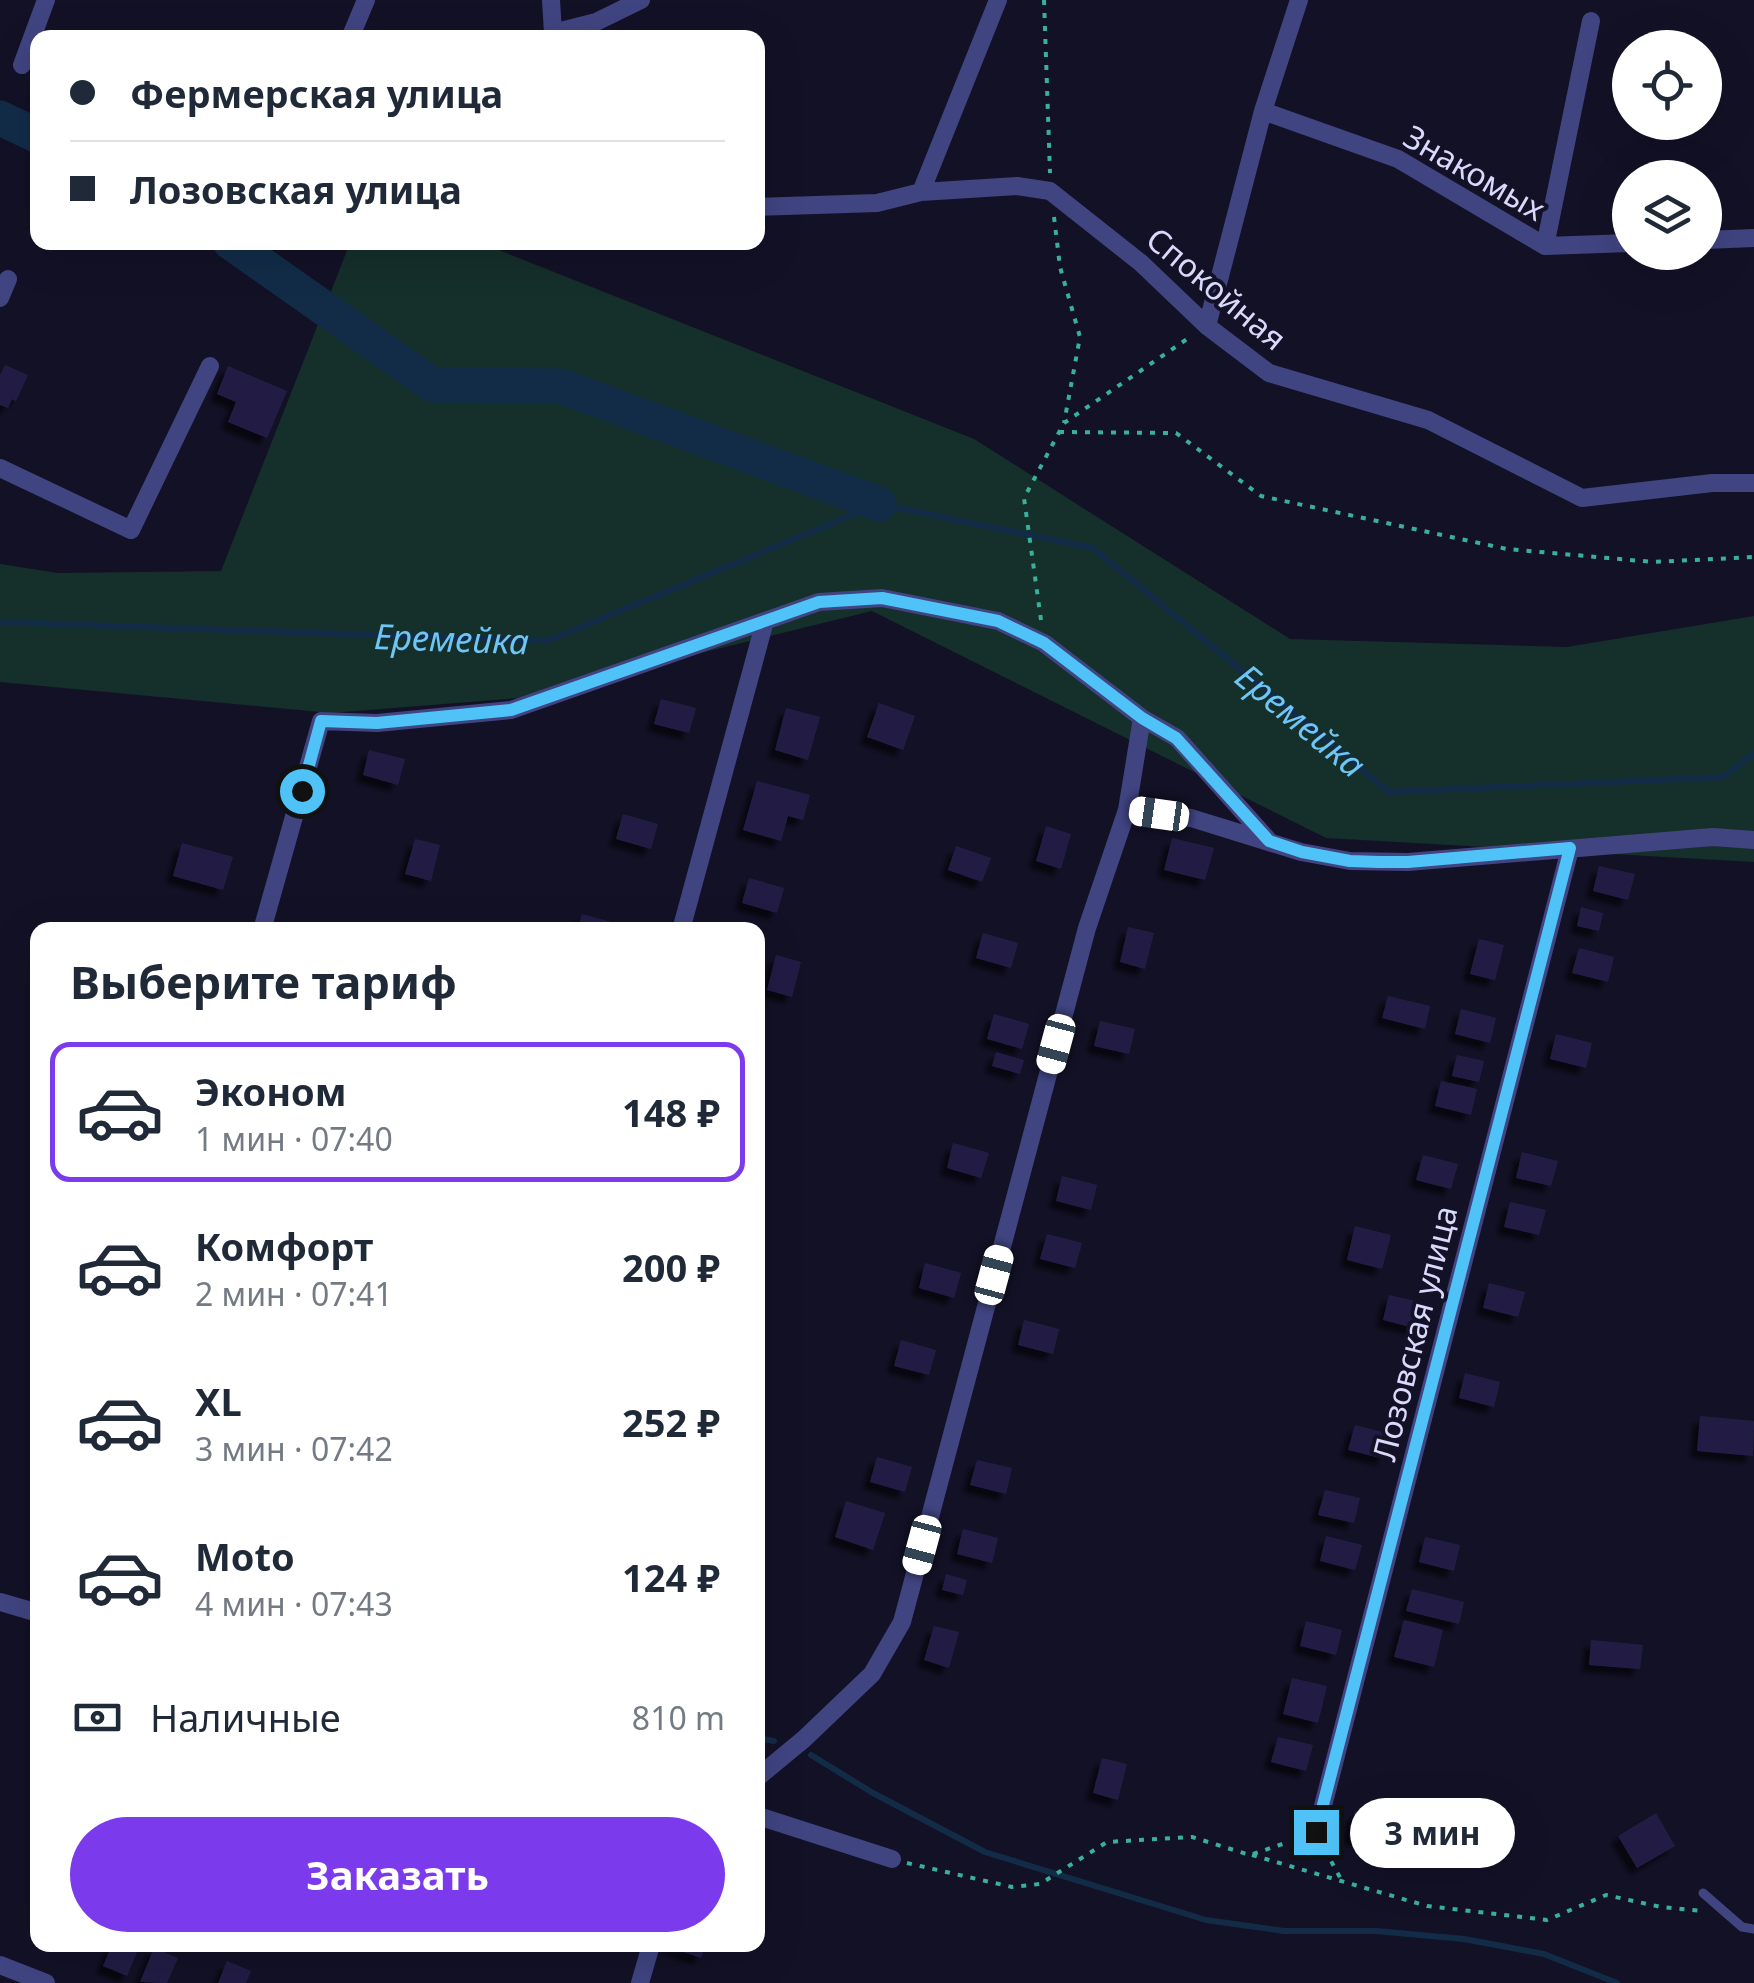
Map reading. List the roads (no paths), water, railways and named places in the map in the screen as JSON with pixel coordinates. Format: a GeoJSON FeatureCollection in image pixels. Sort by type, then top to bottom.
{"type":"FeatureCollection","features":[{"type":"Feature","properties":{"kind":"street"},"geometry":{"type":"LineString","coordinates":[[35,30],[46,0]]}},
{"type":"Feature","properties":{"kind":"street"},"geometry":{"type":"LineString","coordinates":[[353,30],[366,0]]}},
{"type":"Feature","properties":{"kind":"street"},"geometry":{"type":"LineString","coordinates":[[551,0],[554,30]]}},
{"type":"Feature","properties":{"kind":"street"},"geometry":{"type":"LineString","coordinates":[[570,30],[641,0]]}},
{"type":"Feature","properties":{"kind":"street"},"geometry":{"type":"LineString","coordinates":[[922,192],[998,0]]}},
{"type":"Feature","properties":{"kind":"street"},"geometry":{"type":"LineString","coordinates":[[1207,326],[1263,110],[1300,0]]}},
{"type":"Feature","properties":{"kind":"street","name":"Знакомых"},"geometry":{"type":"LineString","coordinates":[[1545,246],[1591,21]]}},
{"type":"Feature","properties":{"kind":"street"},"geometry":{"type":"LineString","coordinates":[[22,65],[30,43]]}},
{"type":"Feature","properties":{"kind":"street","name":"Знакомых"},"geometry":{"type":"LineString","coordinates":[[1263,110],[1398,158],[1545,246],[1612,243]]}},
{"type":"Feature","properties":{"kind":"street","name":"Спокойная"},"geometry":{"type":"LineString","coordinates":[[765,207],[876,203],[922,192],[1016,186],[1050,190],[1142,263],[1207,326],[1269,372],[1428,420],[1582,498],[1712,483],[1754,483]]}},
{"type":"Feature","properties":{"kind":"street"},"geometry":{"type":"LineString","coordinates":[[1722,239],[1754,238]]}},
{"type":"Feature","properties":{"kind":"street"},"geometry":{"type":"LineString","coordinates":[[0,298],[8,279]]}},
{"type":"Feature","properties":{"kind":"street"},"geometry":{"type":"LineString","coordinates":[[0,468],[131,530],[210,366]]}},
{"type":"Feature","properties":{"kind":"street"},"geometry":{"type":"LineString","coordinates":[[264,922],[321,721],[377,723],[511,710],[819,602],[882,598],[998,621],[1044,643],[1142,718],[1176,738],[1269,841]]}},
{"type":"Feature","properties":{"kind":"street"},"geometry":{"type":"LineString","coordinates":[[683,922],[765,621]]}},
{"type":"Feature","properties":{"kind":"street"},"geometry":{"type":"LineString","coordinates":[[765,1770],[872,1674],[902,1622],[1087,928],[1128,810],[1142,718]]}},
{"type":"Feature","properties":{"kind":"street"},"geometry":{"type":"LineString","coordinates":[[1128,810],[1190,818],[1302,852],[1369,862],[1713,837],[1754,840]]}},
{"type":"Feature","properties":{"kind":"street","name":"Лозовская улица"},"geometry":{"type":"LineString","coordinates":[[1316,1832],[1570,848]]}},
{"type":"Feature","properties":{"kind":"street"},"geometry":{"type":"LineString","coordinates":[[0,1602],[30,1611]]}},
{"type":"Feature","properties":{"kind":"street"},"geometry":{"type":"LineString","coordinates":[[765,1818],[892,1860]]}},
{"type":"Feature","properties":{"kind":"street"},"geometry":{"type":"LineString","coordinates":[[640,1983],[648,1952]]}},
{"type":"Feature","properties":{"kind":"street"},"geometry":{"type":"LineString","coordinates":[[0,1965],[46,1983]]}},
{"type":"Feature","properties":{"kind":"lane"},"geometry":{"type":"LineString","coordinates":[[1702,1893],[1742,1927],[1754,1928]]}},
{"type":"Feature","properties":{"kind":"waterway","name":"Еремейка"},"geometry":{"type":"LineString","coordinates":[[0,118],[30,132]]}},
{"type":"Feature","properties":{"kind":"waterway","name":"Еремейка"},"geometry":{"type":"LineString","coordinates":[[241,250],[433,385],[561,386],[879,504]]}},
{"type":"Feature","properties":{"kind":"waterway","name":"Еремейка"},"geometry":{"type":"LineString","coordinates":[[0,622],[547,641],[879,504],[1093,548],[1389,792],[1723,777],[1754,753]]}},
{"type":"Feature","properties":{"kind":"waterway"},"geometry":{"type":"LineString","coordinates":[[765,1739],[774,1741]]}},
{"type":"Feature","properties":{"kind":"waterway"},"geometry":{"type":"LineString","coordinates":[[811,1755],[873,1793],[985,1852],[1206,1920],[1284,1931],[1376,1931],[1464,1939],[1544,1954],[1617,1983]]}}]}
